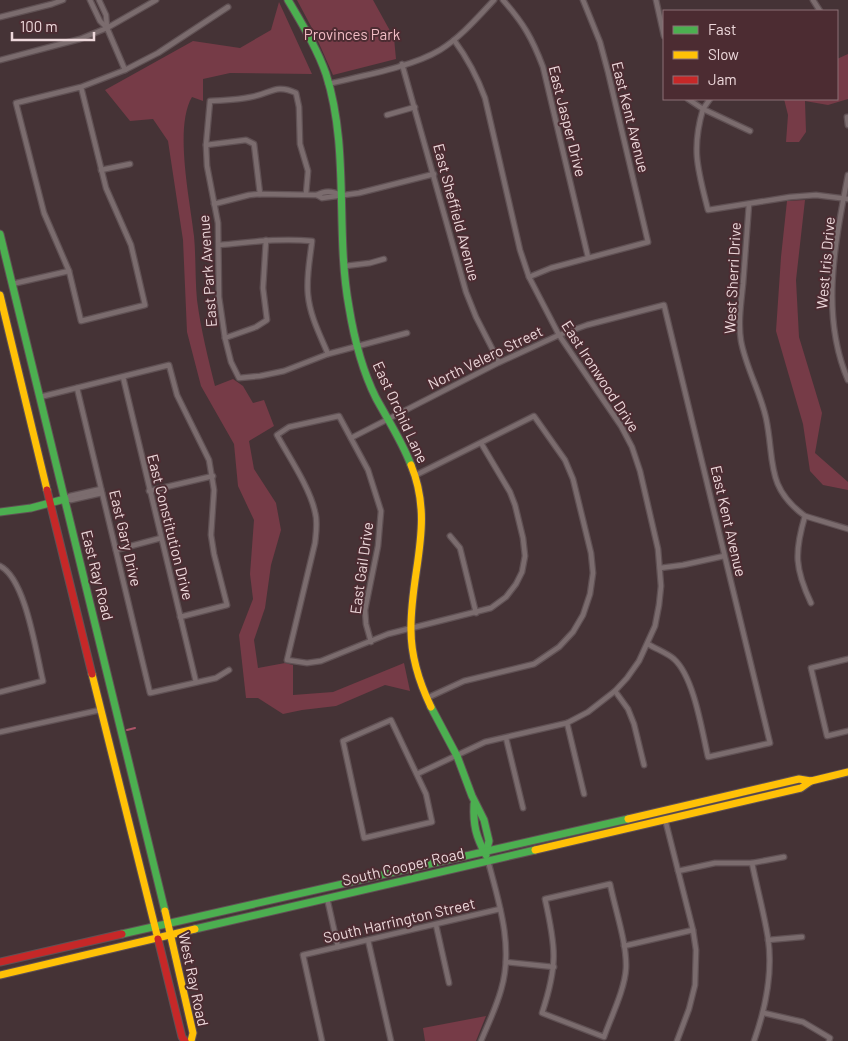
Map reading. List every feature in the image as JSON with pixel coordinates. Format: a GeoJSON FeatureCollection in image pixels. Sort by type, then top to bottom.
{"type":"FeatureCollection","features":[{"type":"Feature","properties":{"kind":"main road","name":"East Orchid Lane"},"geometry":{"type":"LineString","coordinates":[[288,0],[311,40],[328,84],[337,130],[348,305],[364,369],[376,398],[416,476],[421,496],[422,544],[410,629],[417,672],[466,779],[474,804],[473,816],[478,839],[480,846],[486,852],[488,860]]}},
{"type":"Feature","properties":{"kind":"main road","name":"East Ray Road"},"geometry":{"type":"LineString","coordinates":[[0,234],[168,924]]}},
{"type":"Feature","properties":{"kind":"main road","name":"East Ray Road"},"geometry":{"type":"LineString","coordinates":[[0,295],[3,317],[158,938]]}},
{"type":"Feature","properties":{"kind":"main road"},"geometry":{"type":"LineString","coordinates":[[0,512],[23,509],[65,499]]}},
{"type":"Feature","properties":{"kind":"main road"},"geometry":{"type":"LineString","coordinates":[[116,772],[131,768]]}},
{"type":"Feature","properties":{"kind":"main road","name":"South Cooper Road"},"geometry":{"type":"LineString","coordinates":[[0,962],[663,812],[799,779],[811,781],[848,774]]}},
{"type":"Feature","properties":{"kind":"main road","name":"South Cooper Road"},"geometry":{"type":"LineString","coordinates":[[1,972],[158,938],[801,788],[811,781]]}},
{"type":"Feature","properties":{"kind":"main road"},"geometry":{"type":"LineString","coordinates":[[663,812],[665,820]]}},
{"type":"Feature","properties":{"kind":"main road"},"geometry":{"type":"LineString","coordinates":[[325,888],[327,898]]}},
{"type":"Feature","properties":{"kind":"main road","name":"West Ray Road"},"geometry":{"type":"LineString","coordinates":[[168,924],[193,1033],[192,1041]]}},
{"type":"Feature","properties":{"kind":"main road","name":"West Ray Road"},"geometry":{"type":"LineString","coordinates":[[158,938],[182,1037],[185,1041]]}},
{"type":"Feature","properties":{"kind":"street"},"geometry":{"type":"LineString","coordinates":[[0,17],[63,0]]}},
{"type":"Feature","properties":{"kind":"street"},"geometry":{"type":"LineString","coordinates":[[90,0],[100,21],[107,28]]}},
{"type":"Feature","properties":{"kind":"street"},"geometry":{"type":"LineString","coordinates":[[99,0],[106,15],[107,28],[125,70]]}},
{"type":"Feature","properties":{"kind":"street"},"geometry":{"type":"LineString","coordinates":[[0,60],[65,43],[107,28],[156,0]]}},
{"type":"Feature","properties":{"kind":"street"},"geometry":{"type":"LineString","coordinates":[[328,84],[402,64],[438,51],[454,40],[494,0]]}},
{"type":"Feature","properties":{"kind":"street","name":"East Jasper Drive"},"geometry":{"type":"LineString","coordinates":[[503,0],[522,21],[543,67],[588,258]]}},
{"type":"Feature","properties":{"kind":"street","name":"East Kent Avenue"},"geometry":{"type":"LineString","coordinates":[[583,0],[600,42],[606,64],[648,242],[588,258]]}},
{"type":"Feature","properties":{"kind":"street"},"geometry":{"type":"LineString","coordinates":[[656,0],[663,32]]}},
{"type":"Feature","properties":{"kind":"street"},"geometry":{"type":"LineString","coordinates":[[81,87],[106,188],[131,245],[145,305],[81,321],[69,270],[44,213],[16,103],[81,87],[125,70],[158,53],[228,7]]}},
{"type":"Feature","properties":{"kind":"street","name":"East Ironwood Drive"},"geometry":{"type":"LineString","coordinates":[[417,774],[485,742],[567,723],[588,712],[615,692],[627,678],[648,644],[655,626],[661,586],[658,550],[640,471],[632,448],[620,426],[559,335],[529,277],[520,250],[485,98],[478,77],[468,58],[454,40]]}},
{"type":"Feature","properties":{"kind":"street","name":"East Sheffield Avenue"},"geometry":{"type":"LineString","coordinates":[[402,64],[466,292],[476,317],[499,362]]}},
{"type":"Feature","properties":{"kind":"street","name":"East Park Avenue"},"geometry":{"type":"LineString","coordinates":[[306,194],[308,171],[300,144],[299,107],[296,93],[287,88],[278,88],[251,97],[210,101],[206,166],[218,222],[220,245],[219,297],[224,338],[231,362],[239,378],[260,376],[284,370],[328,354]]}},
{"type":"Feature","properties":{"kind":"street"},"geometry":{"type":"LineString","coordinates":[[690,100],[703,109],[750,131]]}},
{"type":"Feature","properties":{"kind":"street"},"geometry":{"type":"LineString","coordinates":[[703,109],[709,100]]}},
{"type":"Feature","properties":{"kind":"street"},"geometry":{"type":"LineString","coordinates":[[387,115],[415,107]]}},
{"type":"Feature","properties":{"kind":"street","name":"West Sherri Drive"},"geometry":{"type":"LineString","coordinates":[[703,109],[697,128],[696,148],[698,167],[708,210],[749,204],[740,314],[741,339],[745,360],[761,398],[766,416],[774,474],[781,493],[793,507],[805,516]]}},
{"type":"Feature","properties":{"kind":"street"},"geometry":{"type":"LineString","coordinates":[[847,117],[848,126]]}},
{"type":"Feature","properties":{"kind":"street"},"geometry":{"type":"LineString","coordinates":[[206,145],[246,140],[254,144],[260,194]]}},
{"type":"Feature","properties":{"kind":"street"},"geometry":{"type":"LineString","coordinates":[[101,170],[130,164]]}},
{"type":"Feature","properties":{"kind":"street"},"geometry":{"type":"LineString","coordinates":[[214,204],[260,194],[306,194],[317,195],[322,198],[333,198],[341,195],[359,194],[434,174]]}},
{"type":"Feature","properties":{"kind":"street","name":"West Iris Drive"},"geometry":{"type":"LineString","coordinates":[[848,176],[832,290],[832,316],[835,340],[848,380]]}},
{"type":"Feature","properties":{"kind":"street"},"geometry":{"type":"LineString","coordinates":[[749,204],[816,195],[846,199]]}},
{"type":"Feature","properties":{"kind":"street"},"geometry":{"type":"LineString","coordinates":[[220,245],[266,240],[291,239],[312,241],[308,294],[311,311],[328,354],[407,333]]}},
{"type":"Feature","properties":{"kind":"street"},"geometry":{"type":"LineString","coordinates":[[224,338],[256,327],[267,320],[263,288],[266,240]]}},
{"type":"Feature","properties":{"kind":"street"},"geometry":{"type":"LineString","coordinates":[[529,277],[551,268],[588,258]]}},
{"type":"Feature","properties":{"kind":"street"},"geometry":{"type":"LineString","coordinates":[[345,266],[384,259]]}},
{"type":"Feature","properties":{"kind":"street"},"geometry":{"type":"LineString","coordinates":[[12,284],[69,270]]}},
{"type":"Feature","properties":{"kind":"street","name":"East Kent Avenue"},"geometry":{"type":"LineString","coordinates":[[648,644],[674,659],[684,672],[691,688],[708,757],[770,743],[664,305]]}},
{"type":"Feature","properties":{"kind":"street","name":"North Velero Street"},"geometry":{"type":"LineString","coordinates":[[351,438],[499,362],[559,335],[587,324],[664,305]]}},
{"type":"Feature","properties":{"kind":"street"},"geometry":{"type":"LineString","coordinates":[[40,397],[169,365],[177,395],[209,460],[213,476],[211,535],[227,605],[180,617]]}},
{"type":"Feature","properties":{"kind":"street","name":"East Constitution Drive"},"geometry":{"type":"LineString","coordinates":[[123,377],[196,682]]}},
{"type":"Feature","properties":{"kind":"street","name":"East Gary Drive"},"geometry":{"type":"LineString","coordinates":[[77,388],[150,693],[196,682]]}},
{"type":"Feature","properties":{"kind":"street","name":"East Gail Drive"},"geometry":{"type":"LineString","coordinates":[[339,416],[351,438],[368,470],[378,496],[381,511],[378,546],[365,610],[370,642],[321,661],[287,660],[317,527],[316,513],[311,498],[277,435],[289,427],[339,416]]}},
{"type":"Feature","properties":{"kind":"street"},"geometry":{"type":"LineString","coordinates":[[416,476],[534,416],[565,460],[573,479],[594,573],[583,615],[573,632],[559,647],[534,664],[464,681],[428,698]]}},
{"type":"Feature","properties":{"kind":"street"},"geometry":{"type":"LineString","coordinates":[[370,642],[388,634],[491,608],[506,597],[516,584],[522,572],[525,556],[519,522],[510,492],[481,444]]}},
{"type":"Feature","properties":{"kind":"street"},"geometry":{"type":"LineString","coordinates":[[149,490],[213,476]]}},
{"type":"Feature","properties":{"kind":"street"},"geometry":{"type":"LineString","coordinates":[[65,499],[71,500],[101,491]]}},
{"type":"Feature","properties":{"kind":"street"},"geometry":{"type":"LineString","coordinates":[[811,603],[803,587],[797,556],[798,540],[805,516],[848,529]]}},
{"type":"Feature","properties":{"kind":"street"},"geometry":{"type":"LineString","coordinates":[[450,536],[460,548],[476,613]]}},
{"type":"Feature","properties":{"kind":"street"},"geometry":{"type":"LineString","coordinates":[[116,550],[161,538]]}},
{"type":"Feature","properties":{"kind":"street"},"geometry":{"type":"LineString","coordinates":[[660,568],[683,566],[724,556]]}},
{"type":"Feature","properties":{"kind":"street"},"geometry":{"type":"LineString","coordinates":[[0,566],[5,569],[18,587],[25,606],[43,681],[0,692]]}},
{"type":"Feature","properties":{"kind":"street"},"geometry":{"type":"LineString","coordinates":[[848,659],[811,668],[827,736],[848,731]]}},
{"type":"Feature","properties":{"kind":"street"},"geometry":{"type":"LineString","coordinates":[[196,682],[216,678],[229,670]]}},
{"type":"Feature","properties":{"kind":"street"},"geometry":{"type":"LineString","coordinates":[[615,692],[628,709],[634,724],[644,765]]}},
{"type":"Feature","properties":{"kind":"street"},"geometry":{"type":"LineString","coordinates":[[0,732],[100,710]]}},
{"type":"Feature","properties":{"kind":"street"},"geometry":{"type":"LineString","coordinates":[[391,720],[417,774],[426,794],[432,822],[364,838],[343,741],[391,720]]}},
{"type":"Feature","properties":{"kind":"street"},"geometry":{"type":"LineString","coordinates":[[567,723],[584,794]]}},
{"type":"Feature","properties":{"kind":"street"},"geometry":{"type":"LineString","coordinates":[[506,738],[523,808]]}},
{"type":"Feature","properties":{"kind":"street"},"geometry":{"type":"LineString","coordinates":[[665,820],[693,930],[696,950],[695,985],[689,1009],[677,1041]]}},
{"type":"Feature","properties":{"kind":"street"},"geometry":{"type":"LineString","coordinates":[[678,871],[716,863],[752,863],[784,857]]}},
{"type":"Feature","properties":{"kind":"street"},"geometry":{"type":"LineString","coordinates":[[481,1041],[501,990],[506,962],[505,935],[488,860]]}},
{"type":"Feature","properties":{"kind":"street"},"geometry":{"type":"LineString","coordinates":[[752,863],[768,940],[768,971],[764,1013],[754,1041]]}},
{"type":"Feature","properties":{"kind":"street"},"geometry":{"type":"LineString","coordinates":[[610,884],[624,946],[626,969],[620,993],[604,1037],[542,1013],[550,990],[554,967],[554,935],[545,899],[610,884]]}},
{"type":"Feature","properties":{"kind":"street"},"geometry":{"type":"LineString","coordinates":[[327,898],[338,947]]}},
{"type":"Feature","properties":{"kind":"street","name":"South Harrington Street"},"geometry":{"type":"LineString","coordinates":[[322,1041],[303,955],[500,909]]}},
{"type":"Feature","properties":{"kind":"street"},"geometry":{"type":"LineString","coordinates":[[436,925],[449,983]]}},
{"type":"Feature","properties":{"kind":"street"},"geometry":{"type":"LineString","coordinates":[[624,946],[693,930]]}},
{"type":"Feature","properties":{"kind":"street"},"geometry":{"type":"LineString","coordinates":[[768,940],[802,937]]}},
{"type":"Feature","properties":{"kind":"street"},"geometry":{"type":"LineString","coordinates":[[368,940],[391,1041]]}},
{"type":"Feature","properties":{"kind":"street"},"geometry":{"type":"LineString","coordinates":[[506,962],[554,967]]}},
{"type":"Feature","properties":{"kind":"street"},"geometry":{"type":"LineString","coordinates":[[764,1013],[803,1022],[830,1040]]}},
{"type":"Feature","properties":{"kind":"green space","name":"Provinces Park"},"geometry":{"type":"Polygon","coordinates":[[[297,0],[373,0],[394,38],[396,59],[333,75],[297,0]]]}},
{"type":"Feature","properties":{"kind":"green space"},"geometry":{"type":"Polygon","coordinates":[[[279,2],[312,74],[230,73],[203,79],[203,101],[192,97],[184,126],[185,164],[194,236],[197,300],[215,386],[233,379],[243,386],[253,403],[264,400],[274,426],[249,441],[254,469],[276,503],[281,530],[271,565],[265,608],[254,640],[258,668],[285,663],[293,665],[293,695],[333,692],[404,663],[410,691],[385,685],[336,706],[283,714],[258,698],[246,698],[239,635],[253,599],[250,574],[254,520],[238,486],[234,444],[201,386],[187,332],[183,240],[168,141],[153,119],[130,121],[105,90],[193,41],[240,48],[271,30],[279,2]]]}},
{"type":"Feature","properties":{"kind":"green space"},"geometry":{"type":"Polygon","coordinates":[[[848,54],[848,99],[828,105],[805,101],[806,132],[799,142],[786,142],[788,115],[784,100],[838,100],[838,59],[848,54]]]}},
{"type":"Feature","properties":{"kind":"green space"},"geometry":{"type":"Polygon","coordinates":[[[805,200],[796,280],[799,337],[822,413],[815,453],[848,482],[848,490],[823,485],[810,471],[803,424],[776,331],[787,201],[805,200]]]}},
{"type":"Feature","properties":{"kind":"green space"},"geometry":{"type":"Polygon","coordinates":[[[486,1016],[476,1041],[425,1041],[423,1028],[486,1016]]]}},
{"type":"Feature","properties":{"kind":"waterway"},"geometry":{"type":"LineString","coordinates":[[127,730],[135,728]]}},
{"type":"Feature","properties":{"kind":"traffic: fast"},"geometry":{"type":"LineString","coordinates":[[288,0],[318,55],[326,74],[333,102],[338,131],[345,278],[356,342],[371,387],[411,465]]}},
{"type":"Feature","properties":{"kind":"traffic: fast"},"geometry":{"type":"LineString","coordinates":[[0,234],[165,911]]}},
{"type":"Feature","properties":{"kind":"traffic: fast"},"geometry":{"type":"LineString","coordinates":[[0,512],[31,508],[65,499]]}},
{"type":"Feature","properties":{"kind":"traffic: fast"},"geometry":{"type":"LineString","coordinates":[[431,707],[457,756],[472,796],[484,820],[489,841],[486,852]]}},
{"type":"Feature","properties":{"kind":"traffic: fast"},"geometry":{"type":"LineString","coordinates":[[474,804],[476,831],[486,855]]}},
{"type":"Feature","properties":{"kind":"traffic: fast"},"geometry":{"type":"LineString","coordinates":[[122,934],[628,819]]}},
{"type":"Feature","properties":{"kind":"traffic: fast"},"geometry":{"type":"LineString","coordinates":[[195,929],[535,850]]}},
{"type":"Feature","properties":{"kind":"traffic: slow"},"geometry":{"type":"LineString","coordinates":[[0,295],[47,490]]}},
{"type":"Feature","properties":{"kind":"traffic: slow"},"geometry":{"type":"LineString","coordinates":[[411,465],[418,486],[421,507],[420,548],[414,588],[411,640],[417,669],[431,707]]}},
{"type":"Feature","properties":{"kind":"traffic: slow"},"geometry":{"type":"LineString","coordinates":[[92,674],[158,939]]}},
{"type":"Feature","properties":{"kind":"traffic: slow"},"geometry":{"type":"LineString","coordinates":[[628,819],[799,779],[811,781],[848,772]]}},
{"type":"Feature","properties":{"kind":"traffic: slow"},"geometry":{"type":"LineString","coordinates":[[535,850],[801,788],[811,781]]}},
{"type":"Feature","properties":{"kind":"traffic: slow"},"geometry":{"type":"LineString","coordinates":[[165,911],[193,1033],[191,1041]]}},
{"type":"Feature","properties":{"kind":"traffic: slow"},"geometry":{"type":"LineString","coordinates":[[0,975],[195,929]]}},
{"type":"Feature","properties":{"kind":"traffic: jam"},"geometry":{"type":"LineString","coordinates":[[47,490],[92,674]]}},
{"type":"Feature","properties":{"kind":"traffic: jam"},"geometry":{"type":"LineString","coordinates":[[0,962],[122,934]]}},
{"type":"Feature","properties":{"kind":"traffic: jam"},"geometry":{"type":"LineString","coordinates":[[158,939],[182,1037],[185,1041]]}}]}
